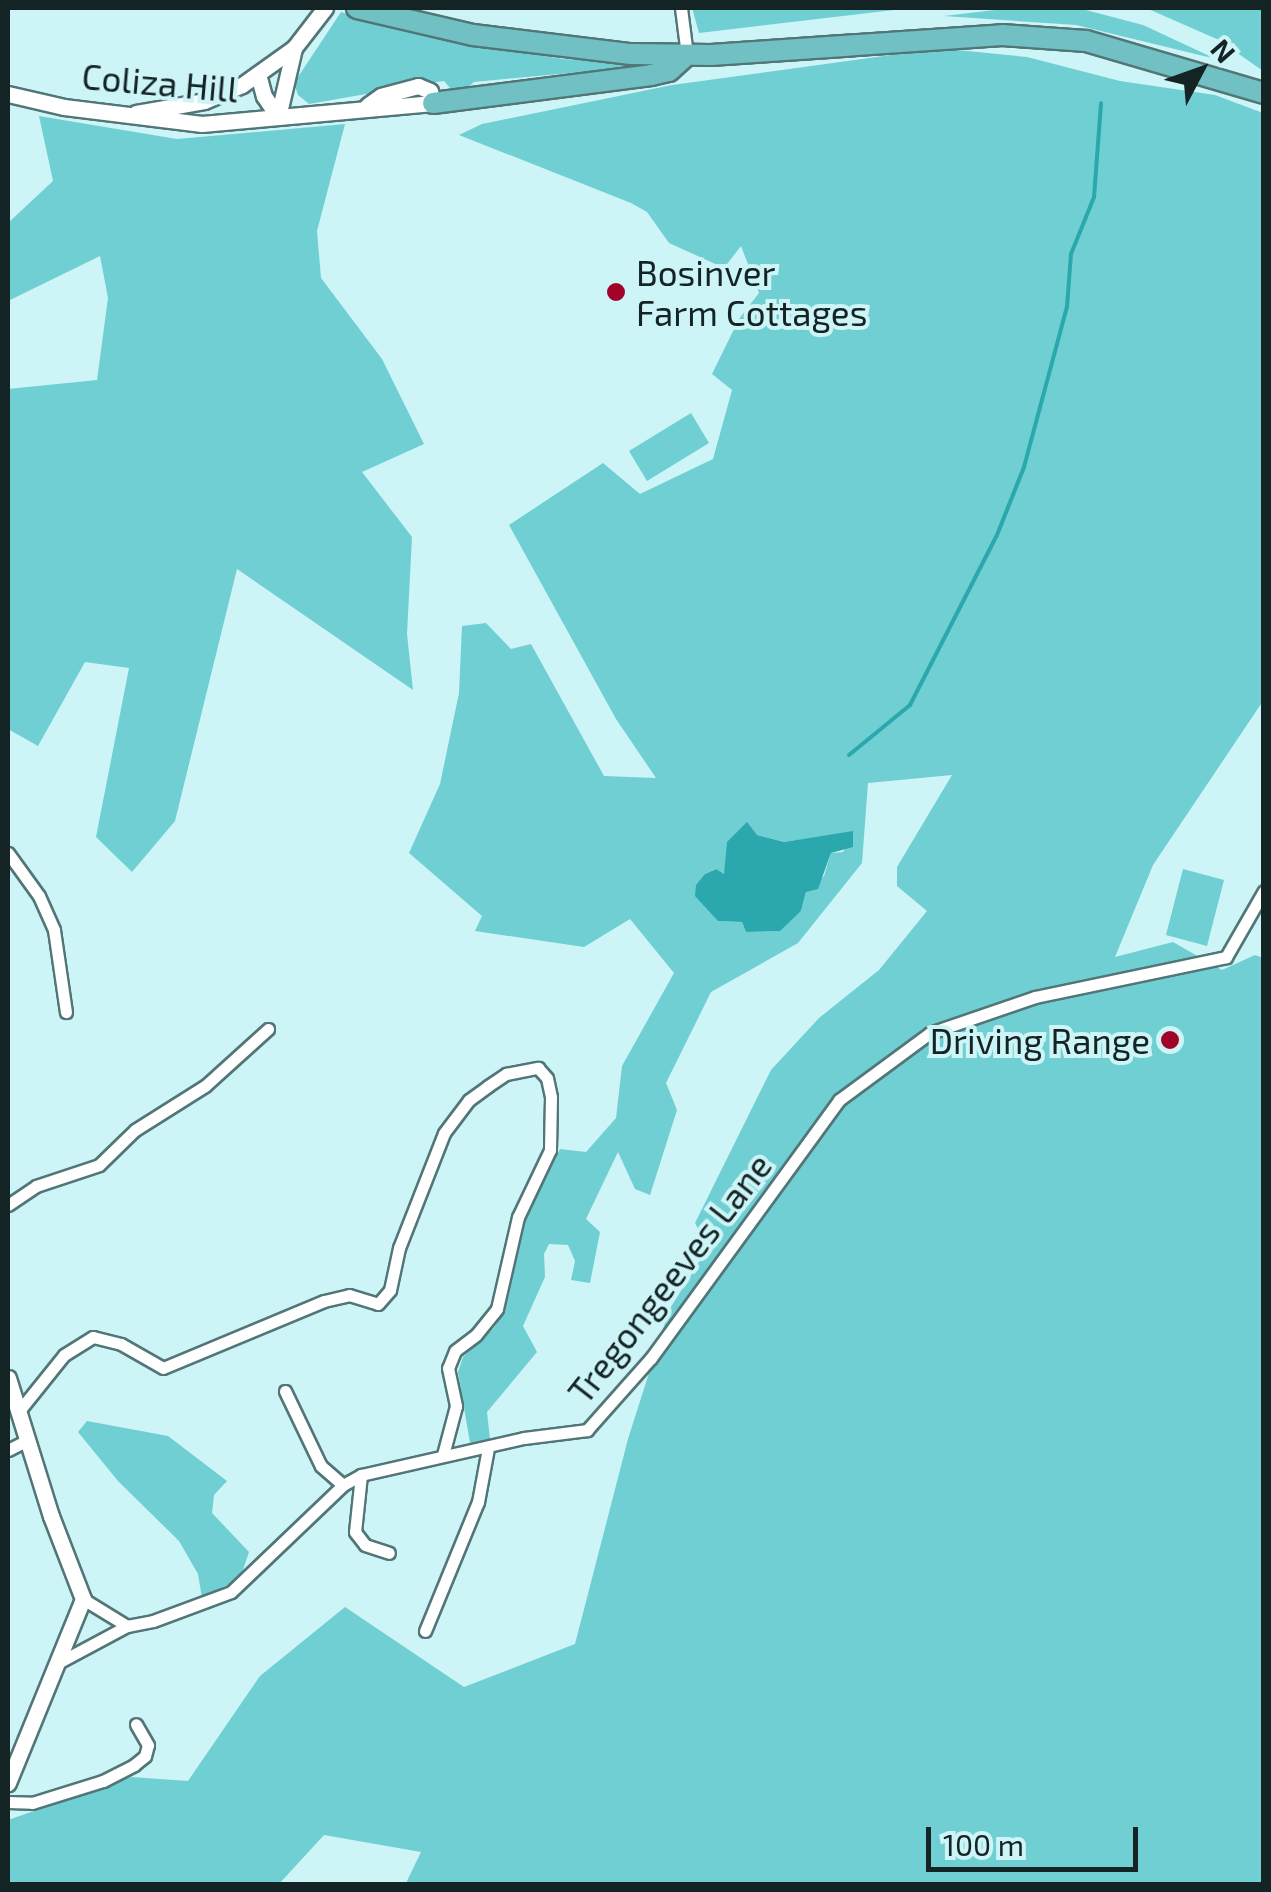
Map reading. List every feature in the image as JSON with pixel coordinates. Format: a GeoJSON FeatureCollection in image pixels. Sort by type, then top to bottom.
{"type":"FeatureCollection","features":[{"type":"Feature","properties":{"kind":"highway"},"geometry":{"type":"LineString","coordinates":[[356,8],[519,43],[688,55],[1002,35],[1086,41],[1264,92]]}},
{"type":"Feature","properties":{"kind":"highway"},"geometry":{"type":"LineString","coordinates":[[433,102],[651,75],[670,71],[688,55]]}},
{"type":"Feature","properties":{"kind":"street"},"geometry":{"type":"LineString","coordinates":[[135,114],[215,98],[294,48],[325,8]]}},
{"type":"Feature","properties":{"kind":"street"},"geometry":{"type":"LineString","coordinates":[[680,8],[688,55]]}},
{"type":"Feature","properties":{"kind":"street"},"geometry":{"type":"LineString","coordinates":[[278,118],[284,78],[294,48]]}},
{"type":"Feature","properties":{"kind":"street"},"geometry":{"type":"LineString","coordinates":[[262,71],[284,78]]}},
{"type":"Feature","properties":{"kind":"street"},"geometry":{"type":"LineString","coordinates":[[262,71],[264,96],[278,118]]}},
{"type":"Feature","properties":{"kind":"street","name":"Coliza Hill"},"geometry":{"type":"LineString","coordinates":[[8,94],[64,107],[202,124],[368,105],[381,96],[418,86],[430,91],[433,102]]}},
{"type":"Feature","properties":{"kind":"street"},"geometry":{"type":"LineString","coordinates":[[8,853],[39,896],[54,930],[66,1012]]}},
{"type":"Feature","properties":{"kind":"street","name":"Tregongeeves Lane"},"geometry":{"type":"LineString","coordinates":[[52,1666],[127,1626],[232,1592],[344,1485],[361,1474],[587,1430],[651,1358],[838,1100],[930,1034],[1036,998],[1226,958],[1264,891]]}},
{"type":"Feature","properties":{"kind":"street"},"geometry":{"type":"LineString","coordinates":[[8,1206],[36,1186],[99,1165],[135,1130],[204,1086],[268,1028]]}},
{"type":"Feature","properties":{"kind":"street"},"geometry":{"type":"LineString","coordinates":[[19,1411],[64,1355],[93,1337],[121,1344],[163,1368],[349,1294],[378,1304],[390,1290],[399,1248],[444,1133],[469,1100],[497,1080],[522,1068],[538,1068],[547,1078],[551,1097],[550,1150],[518,1218],[497,1309],[476,1335],[456,1350],[448,1368],[456,1406],[443,1455]]}},
{"type":"Feature","properties":{"kind":"street"},"geometry":{"type":"LineString","coordinates":[[8,1378],[82,1599],[79,1617],[52,1666],[8,1783]]}},
{"type":"Feature","properties":{"kind":"street"},"geometry":{"type":"LineString","coordinates":[[285,1391],[321,1466],[344,1485]]}},
{"type":"Feature","properties":{"kind":"street"},"geometry":{"type":"LineString","coordinates":[[8,1450],[26,1441]]}},
{"type":"Feature","properties":{"kind":"street"},"geometry":{"type":"LineString","coordinates":[[424,1631],[478,1502],[488,1448]]}},
{"type":"Feature","properties":{"kind":"street"},"geometry":{"type":"LineString","coordinates":[[361,1474],[355,1532],[365,1545],[389,1553]]}},
{"type":"Feature","properties":{"kind":"street"},"geometry":{"type":"LineString","coordinates":[[82,1599],[127,1626]]}},
{"type":"Feature","properties":{"kind":"street"},"geometry":{"type":"LineString","coordinates":[[8,1802],[32,1803],[102,1781],[134,1765],[145,1756],[148,1745],[136,1724]]}},
{"type":"Feature","properties":{"kind":"shaded area"},"geometry":{"type":"Polygon","coordinates":[[[692,8],[911,8],[699,33],[692,8]]]}},
{"type":"Feature","properties":{"kind":"shaded area"},"geometry":{"type":"Polygon","coordinates":[[[1012,8],[1082,9],[1143,25],[1216,59],[1076,25],[944,16],[1012,8]]]}},
{"type":"Feature","properties":{"kind":"shaded area"},"geometry":{"type":"Polygon","coordinates":[[[1146,8],[1263,8],[1263,71],[1219,40],[1146,8]]]}},
{"type":"Feature","properties":{"kind":"shaded area"},"geometry":{"type":"Polygon","coordinates":[[[341,12],[427,37],[563,59],[655,65],[474,82],[465,90],[451,89],[444,81],[309,104],[298,95],[294,83],[341,12]]]}},
{"type":"Feature","properties":{"kind":"shaded area"},"geometry":{"type":"Polygon","coordinates":[[[957,50],[1027,57],[1120,81],[1215,95],[1263,113],[1263,701],[1153,865],[1115,957],[1173,942],[1222,970],[1255,955],[1263,958],[1263,1884],[384,1884],[406,1883],[421,1852],[324,1835],[279,1884],[8,1884],[8,1820],[131,1777],[188,1781],[260,1676],[345,1607],[464,1687],[575,1644],[628,1439],[669,1310],[708,1247],[695,1223],[771,1070],[819,1018],[879,970],[927,911],[897,886],[897,867],[952,775],[868,783],[862,863],[798,943],[711,992],[666,1083],[677,1110],[650,1195],[635,1189],[618,1152],[586,1219],[600,1232],[590,1283],[571,1280],[575,1261],[568,1245],[549,1244],[544,1254],[545,1277],[523,1326],[537,1352],[487,1412],[490,1439],[470,1443],[458,1372],[463,1357],[494,1328],[505,1310],[526,1217],[560,1149],[586,1152],[616,1118],[622,1066],[674,973],[630,919],[584,947],[475,931],[482,916],[409,853],[440,784],[459,693],[462,626],[486,623],[511,649],[531,644],[604,776],[656,778],[616,719],[509,525],[603,463],[640,494],[713,459],[732,390],[712,374],[739,319],[759,293],[741,246],[724,268],[669,243],[647,212],[631,203],[459,135],[482,124],[672,85],[891,55],[957,50]],[[853,832],[784,842],[757,835],[723,874],[715,869],[705,874],[718,921],[742,922],[746,932],[779,931],[801,911],[806,892],[824,876],[831,853],[843,852],[853,832]]]}},
{"type":"Feature","properties":{"kind":"shaded area"},"geometry":{"type":"Polygon","coordinates":[[[39,116],[177,139],[345,124],[317,231],[321,278],[382,359],[424,444],[362,472],[412,537],[407,634],[413,690],[237,569],[175,821],[132,872],[96,837],[129,668],[85,662],[38,746],[8,729],[8,389],[97,380],[108,298],[100,256],[8,301],[8,223],[53,181],[39,116]]]}},
{"type":"Feature","properties":{"kind":"shaded area"},"geometry":{"type":"Polygon","coordinates":[[[691,413],[709,443],[647,481],[629,451],[691,413]]]}},
{"type":"Feature","properties":{"kind":"shaded area"},"geometry":{"type":"Polygon","coordinates":[[[747,822],[757,835],[784,842],[853,831],[853,847],[831,853],[818,889],[806,892],[801,911],[780,931],[746,932],[742,922],[718,921],[695,896],[696,885],[705,874],[716,869],[724,874],[727,842],[747,822]]]}},
{"type":"Feature","properties":{"kind":"shaded area"},"geometry":{"type":"Polygon","coordinates":[[[1183,869],[1224,880],[1207,946],[1166,935],[1183,869]]]}},
{"type":"Feature","properties":{"kind":"shaded area"},"geometry":{"type":"Polygon","coordinates":[[[87,1421],[168,1436],[227,1481],[214,1495],[212,1513],[249,1552],[243,1570],[231,1583],[202,1598],[198,1574],[179,1541],[118,1481],[78,1432],[87,1421]]]}},
{"type":"Feature","properties":{"kind":"waterway"},"geometry":{"type":"LineString","coordinates":[[849,755],[910,705],[997,535],[1024,467],[1067,307],[1071,254],[1094,197],[1101,103]]}},
{"type":"Feature","properties":{"kind":"place","name":"Bosinver Farm Cottages"},"geometry":{"type":"Point","coordinates":[616,292]}},
{"type":"Feature","properties":{"kind":"place","name":"Driving Range"},"geometry":{"type":"Point","coordinates":[1170,1040]}}]}
